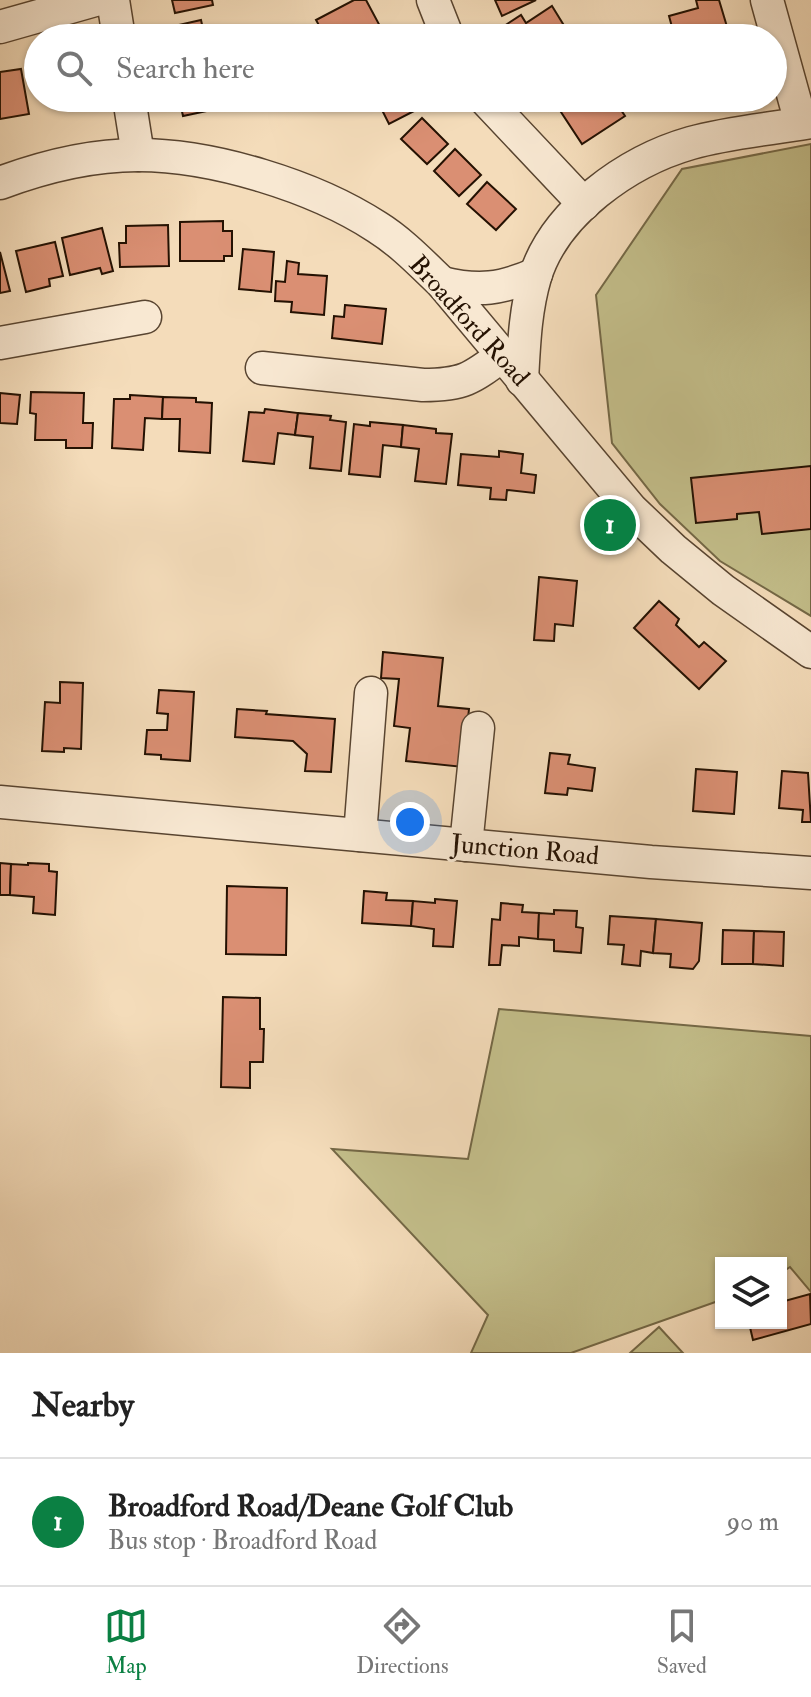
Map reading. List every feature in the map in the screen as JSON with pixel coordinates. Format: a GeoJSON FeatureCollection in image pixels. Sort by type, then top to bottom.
{"type":"FeatureCollection","features":[{"type":"Feature","properties":{"kind":"street"},"geometry":{"type":"LineString","coordinates":[[0,27],[95,0]]}},
{"type":"Feature","properties":{"kind":"street"},"geometry":{"type":"LineString","coordinates":[[113,0],[117,24]]}},
{"type":"Feature","properties":{"kind":"street"},"geometry":{"type":"LineString","coordinates":[[433,0],[442,24]]}},
{"type":"Feature","properties":{"kind":"street"},"geometry":{"type":"LineString","coordinates":[[767,0],[775,24]]}},
{"type":"Feature","properties":{"kind":"street"},"geometry":{"type":"LineString","coordinates":[[262,368],[448,385],[512,368],[536,274],[554,238],[584,204],[617,178],[653,158],[689,144],[806,123],[787,63]]}},
{"type":"Feature","properties":{"kind":"street"},"geometry":{"type":"LineString","coordinates":[[131,112],[138,155]]}},
{"type":"Feature","properties":{"kind":"street"},"geometry":{"type":"LineString","coordinates":[[497,112],[584,204]]}},
{"type":"Feature","properties":{"kind":"street","name":"Broadford Road"},"geometry":{"type":"LineString","coordinates":[[0,183],[67,163],[138,155],[196,161],[247,171],[293,187],[377,227],[442,283],[631,509],[723,590],[811,652]]}},
{"type":"Feature","properties":{"kind":"street"},"geometry":{"type":"LineString","coordinates":[[442,283],[471,290],[516,283],[536,274]]}},
{"type":"Feature","properties":{"kind":"street"},"geometry":{"type":"LineString","coordinates":[[0,343],[145,317]]}},
{"type":"Feature","properties":{"kind":"street"},"geometry":{"type":"LineString","coordinates":[[360,835],[371,693]]}},
{"type":"Feature","properties":{"kind":"street"},"geometry":{"type":"LineString","coordinates":[[466,845],[478,728]]}},
{"type":"Feature","properties":{"kind":"street","name":"Junction Road"},"geometry":{"type":"LineString","coordinates":[[0,802],[651,862],[811,873]]}},
{"type":"Feature","properties":{"kind":"shaded area"},"geometry":{"type":"Polygon","coordinates":[[[811,144],[811,616],[720,561],[660,504],[612,443],[596,295],[682,169],[811,144]]]}},
{"type":"Feature","properties":{"kind":"shaded area"},"geometry":{"type":"Polygon","coordinates":[[[499,1009],[811,1036],[811,1292],[790,1267],[787,1269],[787,1257],[715,1257],[715,1302],[571,1353],[471,1353],[488,1315],[332,1149],[468,1159],[499,1009]]]}},
{"type":"Feature","properties":{"kind":"shaded area"},"geometry":{"type":"Polygon","coordinates":[[[659,1327],[683,1353],[630,1353],[659,1327]]]}},
{"type":"Feature","properties":{"kind":"building"},"geometry":{"type":"Polygon","coordinates":[[[172,0],[212,0],[213,5],[175,13],[172,0]]]}},
{"type":"Feature","properties":{"kind":"building"},"geometry":{"type":"Polygon","coordinates":[[[354,0],[366,0],[379,24],[318,24],[316,20],[354,0]]]}},
{"type":"Feature","properties":{"kind":"building"},"geometry":{"type":"Polygon","coordinates":[[[495,0],[536,0],[502,16],[495,0]]]}},
{"type":"Feature","properties":{"kind":"building"},"geometry":{"type":"Polygon","coordinates":[[[696,0],[719,0],[726,24],[671,24],[669,16],[698,8],[696,0]]]}},
{"type":"Feature","properties":{"kind":"building"},"geometry":{"type":"Polygon","coordinates":[[[552,6],[563,24],[507,24],[521,15],[526,23],[552,6]]]}},
{"type":"Feature","properties":{"kind":"building"},"geometry":{"type":"Polygon","coordinates":[[[21,69],[24,112],[29,114],[0,119],[0,72],[21,69]]]}},
{"type":"Feature","properties":{"kind":"building"},"geometry":{"type":"Polygon","coordinates":[[[383,112],[412,112],[389,124],[383,112]]]}},
{"type":"Feature","properties":{"kind":"building"},"geometry":{"type":"Polygon","coordinates":[[[561,112],[622,112],[625,116],[582,144],[561,112]]]}},
{"type":"Feature","properties":{"kind":"building"},"geometry":{"type":"Polygon","coordinates":[[[422,118],[448,144],[427,164],[401,139],[422,118]]]}},
{"type":"Feature","properties":{"kind":"building"},"geometry":{"type":"Polygon","coordinates":[[[455,149],[481,175],[459,196],[434,171],[455,149]]]}},
{"type":"Feature","properties":{"kind":"building"},"geometry":{"type":"Polygon","coordinates":[[[487,182],[516,209],[496,230],[467,204],[487,182]]]}},
{"type":"Feature","properties":{"kind":"building"},"geometry":{"type":"Polygon","coordinates":[[[223,221],[223,231],[232,231],[232,256],[224,256],[224,261],[180,261],[180,222],[223,221]]]}},
{"type":"Feature","properties":{"kind":"building"},"geometry":{"type":"Polygon","coordinates":[[[168,225],[169,266],[120,267],[119,243],[126,243],[126,226],[168,225]]]}},
{"type":"Feature","properties":{"kind":"building"},"geometry":{"type":"Polygon","coordinates":[[[102,228],[113,271],[102,274],[100,268],[70,275],[62,238],[102,228]]]}},
{"type":"Feature","properties":{"kind":"building"},"geometry":{"type":"Polygon","coordinates":[[[55,242],[63,276],[49,279],[50,286],[26,292],[16,251],[55,242]]]}},
{"type":"Feature","properties":{"kind":"building"},"geometry":{"type":"Polygon","coordinates":[[[243,249],[274,252],[271,292],[239,289],[243,249]]]}},
{"type":"Feature","properties":{"kind":"building"},"geometry":{"type":"Polygon","coordinates":[[[0,252],[10,291],[0,293],[0,252]]]}},
{"type":"Feature","properties":{"kind":"building"},"geometry":{"type":"Polygon","coordinates":[[[287,261],[299,263],[298,274],[327,276],[324,315],[291,312],[292,302],[275,301],[276,281],[285,282],[287,261]]]}},
{"type":"Feature","properties":{"kind":"building"},"geometry":{"type":"Polygon","coordinates":[[[345,305],[386,309],[382,344],[332,338],[334,316],[344,317],[345,305]]]}},
{"type":"Feature","properties":{"kind":"building"},"geometry":{"type":"Polygon","coordinates":[[[31,392],[84,393],[83,423],[93,423],[92,448],[66,448],[66,440],[35,440],[36,414],[30,413],[31,392]]]}},
{"type":"Feature","properties":{"kind":"building"},"geometry":{"type":"Polygon","coordinates":[[[0,393],[20,395],[17,424],[0,423],[0,393]]]}},
{"type":"Feature","properties":{"kind":"building"},"geometry":{"type":"Polygon","coordinates":[[[130,395],[163,397],[162,419],[145,418],[143,450],[112,448],[114,399],[130,399],[130,395]]]}},
{"type":"Feature","properties":{"kind":"building"},"geometry":{"type":"Polygon","coordinates":[[[163,397],[196,398],[196,402],[212,403],[210,453],[179,451],[180,419],[162,419],[163,397]]]}},
{"type":"Feature","properties":{"kind":"building"},"geometry":{"type":"Polygon","coordinates":[[[265,409],[298,413],[295,435],[278,433],[274,464],[243,461],[249,412],[264,413],[265,409]]]}},
{"type":"Feature","properties":{"kind":"building"},"geometry":{"type":"Polygon","coordinates":[[[298,413],[331,416],[330,420],[346,422],[341,471],[310,468],[313,437],[295,435],[298,413]]]}},
{"type":"Feature","properties":{"kind":"building"},"geometry":{"type":"Polygon","coordinates":[[[370,422],[403,425],[401,447],[383,445],[380,477],[349,474],[354,424],[370,426],[370,422]]]}},
{"type":"Feature","properties":{"kind":"building"},"geometry":{"type":"Polygon","coordinates":[[[403,425],[452,434],[446,484],[415,481],[419,449],[401,447],[403,425]]]}},
{"type":"Feature","properties":{"kind":"building"},"geometry":{"type":"Polygon","coordinates":[[[499,451],[523,454],[521,473],[536,475],[534,493],[507,490],[506,500],[490,499],[491,488],[458,485],[461,454],[499,457],[499,451]]]}},
{"type":"Feature","properties":{"kind":"building"},"geometry":{"type":"Polygon","coordinates":[[[811,466],[811,529],[762,534],[759,512],[737,514],[737,519],[696,523],[691,478],[811,466]]]}},
{"type":"Feature","properties":{"kind":"building"},"geometry":{"type":"Polygon","coordinates":[[[539,577],[577,581],[573,626],[555,624],[554,641],[534,640],[539,577]]]}},
{"type":"Feature","properties":{"kind":"building"},"geometry":{"type":"Polygon","coordinates":[[[659,601],[679,619],[676,625],[699,647],[704,642],[726,661],[699,689],[634,628],[659,601]]]}},
{"type":"Feature","properties":{"kind":"building"},"geometry":{"type":"Polygon","coordinates":[[[383,652],[443,658],[438,706],[469,709],[463,767],[406,761],[410,728],[394,726],[399,679],[381,678],[383,652]]]}},
{"type":"Feature","properties":{"kind":"building"},"geometry":{"type":"Polygon","coordinates":[[[60,682],[83,683],[81,749],[42,751],[45,702],[60,703],[60,682]]]}},
{"type":"Feature","properties":{"kind":"building"},"geometry":{"type":"Polygon","coordinates":[[[159,690],[194,692],[190,761],[161,759],[161,755],[145,754],[147,730],[167,730],[168,714],[157,713],[159,690]]]}},
{"type":"Feature","properties":{"kind":"building"},"geometry":{"type":"Polygon","coordinates":[[[237,709],[335,719],[331,772],[305,771],[307,754],[293,741],[235,737],[237,709]]]}},
{"type":"Feature","properties":{"kind":"building"},"geometry":{"type":"Polygon","coordinates":[[[550,753],[570,755],[568,764],[595,768],[592,791],[568,788],[567,795],[545,793],[550,753]]]}},
{"type":"Feature","properties":{"kind":"building"},"geometry":{"type":"Polygon","coordinates":[[[696,769],[737,772],[734,814],[693,811],[696,769]]]}},
{"type":"Feature","properties":{"kind":"building"},"geometry":{"type":"Polygon","coordinates":[[[782,771],[808,773],[811,822],[802,822],[803,810],[779,808],[782,771]]]}},
{"type":"Feature","properties":{"kind":"building"},"geometry":{"type":"Polygon","coordinates":[[[0,863],[11,864],[10,895],[0,895],[0,863]]]}},
{"type":"Feature","properties":{"kind":"building"},"geometry":{"type":"Polygon","coordinates":[[[11,864],[49,864],[49,871],[57,872],[55,915],[33,913],[34,897],[10,895],[11,864]]]}},
{"type":"Feature","properties":{"kind":"building"},"geometry":{"type":"Polygon","coordinates":[[[227,886],[287,888],[286,955],[226,954],[227,886]]]}},
{"type":"Feature","properties":{"kind":"building"},"geometry":{"type":"Polygon","coordinates":[[[364,891],[387,893],[386,900],[413,901],[411,926],[362,923],[364,891]]]}},
{"type":"Feature","properties":{"kind":"building"},"geometry":{"type":"Polygon","coordinates":[[[435,899],[457,901],[453,947],[433,946],[434,929],[411,926],[413,901],[435,903],[435,899]]]}},
{"type":"Feature","properties":{"kind":"building"},"geometry":{"type":"Polygon","coordinates":[[[501,903],[523,905],[522,912],[539,913],[538,939],[519,937],[519,946],[502,945],[500,965],[489,965],[492,919],[500,920],[501,903]]]}},
{"type":"Feature","properties":{"kind":"building"},"geometry":{"type":"Polygon","coordinates":[[[554,910],[577,911],[576,927],[583,928],[581,953],[554,951],[554,940],[538,939],[539,913],[554,914],[554,910]]]}},
{"type":"Feature","properties":{"kind":"building"},"geometry":{"type":"Polygon","coordinates":[[[610,916],[656,919],[653,953],[641,951],[640,966],[622,964],[624,945],[608,944],[610,916]]]}},
{"type":"Feature","properties":{"kind":"building"},"geometry":{"type":"Polygon","coordinates":[[[656,919],[702,923],[699,961],[693,969],[670,967],[671,954],[653,953],[656,919]]]}},
{"type":"Feature","properties":{"kind":"building"},"geometry":{"type":"Polygon","coordinates":[[[723,930],[754,931],[753,964],[722,964],[723,930]]]}},
{"type":"Feature","properties":{"kind":"building"},"geometry":{"type":"Polygon","coordinates":[[[754,931],[784,932],[783,966],[753,964],[754,931]]]}},
{"type":"Feature","properties":{"kind":"building"},"geometry":{"type":"Polygon","coordinates":[[[223,997],[260,998],[260,1029],[264,1029],[263,1062],[250,1062],[250,1088],[221,1087],[223,997]]]}},
{"type":"Feature","properties":{"kind":"building"},"geometry":{"type":"Polygon","coordinates":[[[810,1294],[811,1324],[753,1340],[750,1329],[787,1329],[787,1300],[810,1294]]]}},
{"type":"Feature","properties":{"kind":"place","name":"Broadford Road/Deane Golf Club"},"geometry":{"type":"Point","coordinates":[610,525]}}]}
